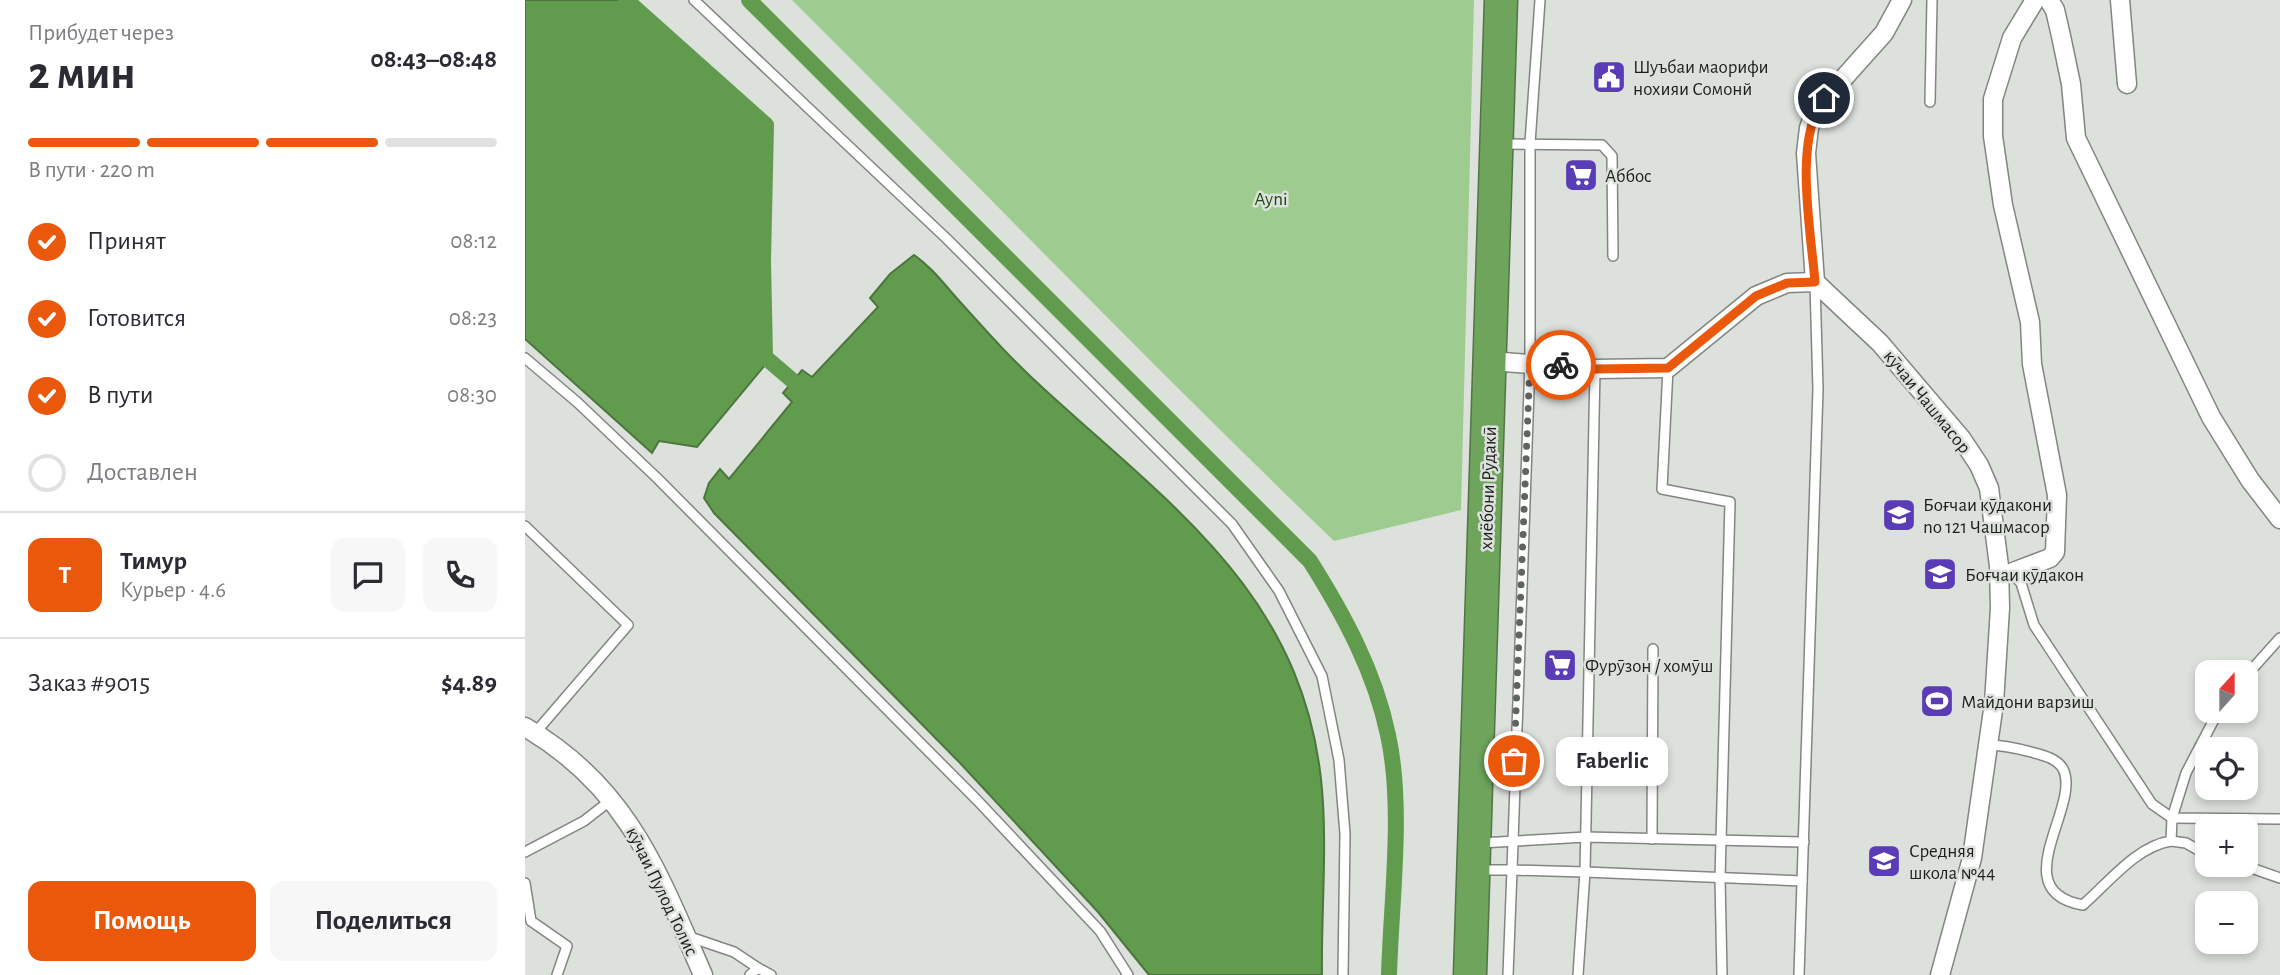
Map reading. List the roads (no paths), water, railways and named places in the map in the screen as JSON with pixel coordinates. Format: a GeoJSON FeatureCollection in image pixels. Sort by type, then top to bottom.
{"type":"FeatureCollection","features":[{"type":"Feature","properties":{"kind":"highway","name":"хиёбони Рӯдакӣ"},"geometry":{"type":"LineString","coordinates":[[1470,975],[1501,0]]}},
{"type":"Feature","properties":{"kind":"street"},"geometry":{"type":"LineString","coordinates":[[1491,361],[1595,369],[1668,368],[1756,296],[1787,283],[1815,282],[1806,153],[1809,128],[1816,109],[1884,33],[1902,0]]}},
{"type":"Feature","properties":{"kind":"street"},"geometry":{"type":"LineString","coordinates":[[2006,569],[2050,558],[2055,552],[2057,495],[2032,364],[2030,323],[2003,205],[1993,136],[1993,99],[2012,38],[2035,0]]}},
{"type":"Feature","properties":{"kind":"street"},"geometry":{"type":"LineString","coordinates":[[2049,0],[2055,10],[2071,84],[2076,138],[2211,416],[2250,480],[2280,519]]}},
{"type":"Feature","properties":{"kind":"street"},"geometry":{"type":"LineString","coordinates":[[2120,0],[2127,84]]}},
{"type":"Feature","properties":{"kind":"street","name":"кӯчаи Чашмасор"},"geometry":{"type":"LineString","coordinates":[[1815,282],[1880,343],[1961,438],[1979,465],[1989,488],[2006,569],[1988,745],[1972,858],[1940,975]]}},
{"type":"Feature","properties":{"kind":"street","name":"кӯчаи Пулод Толис"},"geometry":{"type":"LineString","coordinates":[[530,730],[575,762],[612,799],[629,821],[653,864],[703,975]]}},
{"type":"Feature","properties":{"kind":"lane"},"geometry":{"type":"LineString","coordinates":[[694,0],[947,239],[1232,524],[1279,591],[1322,676],[1339,760],[1345,834],[1343,975]]}},
{"type":"Feature","properties":{"kind":"lane"},"geometry":{"type":"LineString","coordinates":[[1508,975],[1530,362],[1530,143],[1539,0]]}},
{"type":"Feature","properties":{"kind":"lane"},"geometry":{"type":"LineString","coordinates":[[1930,102],[1932,0]]}},
{"type":"Feature","properties":{"kind":"lane"},"geometry":{"type":"LineString","coordinates":[[1497,144],[1602,145],[1612,156],[1613,256]]}},
{"type":"Feature","properties":{"kind":"lane"},"geometry":{"type":"LineString","coordinates":[[1799,975],[1818,389],[1815,282]]}},
{"type":"Feature","properties":{"kind":"lane"},"geometry":{"type":"LineString","coordinates":[[525,358],[577,402],[657,478],[977,800],[1100,932],[1128,975]]}},
{"type":"Feature","properties":{"kind":"lane"},"geometry":{"type":"LineString","coordinates":[[1668,368],[1662,489],[1730,502],[1720,878],[1722,975]]}},
{"type":"Feature","properties":{"kind":"lane"},"geometry":{"type":"LineString","coordinates":[[1578,975],[1586,837],[1595,369]]}},
{"type":"Feature","properties":{"kind":"lane"},"geometry":{"type":"LineString","coordinates":[[525,526],[628,625],[530,730]]}},
{"type":"Feature","properties":{"kind":"lane"},"geometry":{"type":"LineString","coordinates":[[2006,569],[2021,583],[2034,625],[2152,804],[2172,818],[2280,820]]}},
{"type":"Feature","properties":{"kind":"lane"},"geometry":{"type":"LineString","coordinates":[[2258,663],[2280,638]]}},
{"type":"Feature","properties":{"kind":"lane"},"geometry":{"type":"LineString","coordinates":[[1651,839],[1653,649]]}},
{"type":"Feature","properties":{"kind":"lane"},"geometry":{"type":"LineString","coordinates":[[2171,841],[2172,818],[2186,773],[2212,723]]}},
{"type":"Feature","properties":{"kind":"lane"},"geometry":{"type":"LineString","coordinates":[[1988,745],[2001,745],[2046,757],[2058,762],[2065,771],[2065,787],[2049,845],[2047,870],[2053,888],[2069,902],[2083,905],[2133,859],[2159,843],[2171,841],[2195,849]]}},
{"type":"Feature","properties":{"kind":"lane"},"geometry":{"type":"LineString","coordinates":[[525,852],[585,821],[612,799]]}},
{"type":"Feature","properties":{"kind":"lane"},"geometry":{"type":"LineString","coordinates":[[1474,857],[1511,841],[1586,837],[1804,842]]}},
{"type":"Feature","properties":{"kind":"lane"},"geometry":{"type":"LineString","coordinates":[[1474,857],[1512,870],[1802,881]]}},
{"type":"Feature","properties":{"kind":"lane"},"geometry":{"type":"LineString","coordinates":[[2258,870],[2280,878]]}},
{"type":"Feature","properties":{"kind":"lane"},"geometry":{"type":"LineString","coordinates":[[525,883],[531,921],[567,946],[557,975]]}},
{"type":"Feature","properties":{"kind":"lane"},"geometry":{"type":"LineString","coordinates":[[686,936],[733,952],[754,972],[771,975]]}},
{"type":"Feature","properties":{"kind":"waterway"},"geometry":{"type":"LineString","coordinates":[[626,0],[766,125],[763,261],[765,357],[793,381]]}},
{"type":"Feature","properties":{"kind":"waterway"},"geometry":{"type":"LineString","coordinates":[[749,0],[1310,561],[1335,602],[1367,666],[1388,735],[1393,763],[1396,823],[1389,975]]}},
{"type":"Feature","properties":{"kind":"place","name":"Шуъбаи маорифи нохияи Сомонй"},"geometry":{"type":"Point","coordinates":[1609,77]}},
{"type":"Feature","properties":{"kind":"place","name":"Аббос"},"geometry":{"type":"Point","coordinates":[1581,175]}},
{"type":"Feature","properties":{"kind":"place","name":"Боғчаи кӯдакони no 121 Чашмасор"},"geometry":{"type":"Point","coordinates":[1899,515]}},
{"type":"Feature","properties":{"kind":"place","name":"Боғчаи кӯдакон"},"geometry":{"type":"Point","coordinates":[1940,574]}},
{"type":"Feature","properties":{"kind":"place","name":"Фурӯзон / хомӯш"},"geometry":{"type":"Point","coordinates":[1560,665]}},
{"type":"Feature","properties":{"kind":"place","name":"Майдони варзиш"},"geometry":{"type":"Point","coordinates":[1937,701]}},
{"type":"Feature","properties":{"kind":"place","name":"Faberlic"},"geometry":{"type":"Point","coordinates":[1514,761]}},
{"type":"Feature","properties":{"kind":"place","name":"Средняя школа №44"},"geometry":{"type":"Point","coordinates":[1884,861]}},
{"type":"Feature","properties":{"kind":"park label","name":"Ayni"},"geometry":{"type":"Point","coordinates":[1271,198]}}]}
